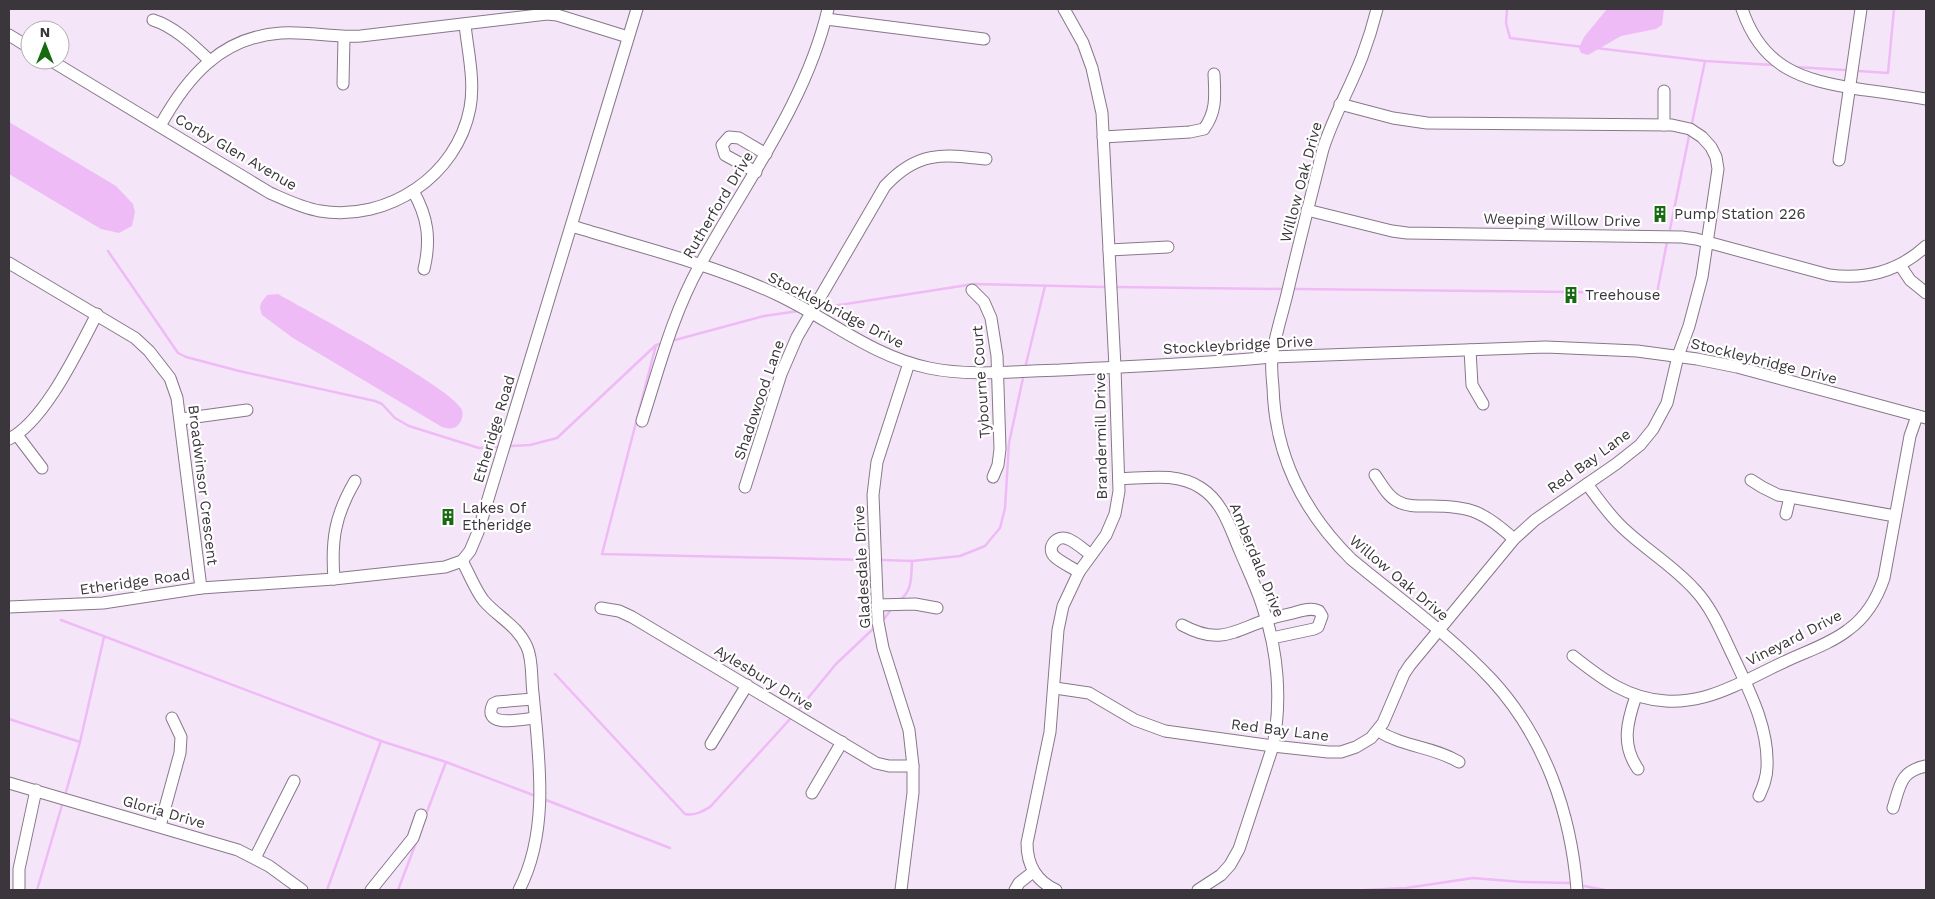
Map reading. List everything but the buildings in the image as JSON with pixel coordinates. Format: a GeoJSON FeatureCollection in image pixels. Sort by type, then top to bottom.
{"type":"FeatureCollection","features":[{"type":"Feature","properties":{"kind":"street","name":"Etheridge Road"},"geometry":{"type":"LineString","coordinates":[[9,607],[103,603],[201,588],[334,579],[445,567],[462,561],[470,551],[478,532],[637,9]]}},
{"type":"Feature","properties":{"kind":"street","name":"Brandermill Drive"},"geometry":{"type":"LineString","coordinates":[[1043,883],[1027,854],[1027,843],[1050,732],[1060,618],[1072,584],[1106,535],[1115,514],[1118,502],[1119,479],[1109,250],[1099,93],[1083,42],[1064,9]]}},
{"type":"Feature","properties":{"kind":"street","name":"Willow Oak Drive"},"geometry":{"type":"LineString","coordinates":[[1377,9],[1362,59],[1340,104],[1322,149],[1272,357],[1273,402],[1276,426],[1283,455],[1307,506],[1320,525],[1351,559],[1471,659],[1520,716],[1535,741],[1555,783],[1569,828],[1578,890]]}},
{"type":"Feature","properties":{"kind":"street"},"geometry":{"type":"LineString","coordinates":[[1742,9],[1750,28],[1760,44],[1778,63],[1804,78],[1850,88],[1926,99]]}},
{"type":"Feature","properties":{"kind":"street"},"geometry":{"type":"LineString","coordinates":[[1839,160],[1861,9]]}},
{"type":"Feature","properties":{"kind":"street"},"geometry":{"type":"LineString","coordinates":[[160,126],[190,80],[218,53],[237,43],[258,36],[302,33],[344,37],[552,14],[628,37]]}},
{"type":"Feature","properties":{"kind":"street"},"geometry":{"type":"LineString","coordinates":[[827,14],[984,39]]}},
{"type":"Feature","properties":{"kind":"street","name":"Rutherford Drive"},"geometry":{"type":"LineString","coordinates":[[642,421],[670,332],[686,294],[700,265],[756,172],[794,102],[815,52],[827,14]]}},
{"type":"Feature","properties":{"kind":"street"},"geometry":{"type":"LineString","coordinates":[[153,20],[183,37],[210,61]]}},
{"type":"Feature","properties":{"kind":"street","name":"Corby Glen Avenue"},"geometry":{"type":"LineString","coordinates":[[67,70],[270,192],[304,207],[322,211],[358,211],[394,201],[413,191],[430,179],[445,164],[456,146],[465,127],[470,107],[472,86],[465,25]]}},
{"type":"Feature","properties":{"kind":"street"},"geometry":{"type":"LineString","coordinates":[[9,35],[20,42]]}},
{"type":"Feature","properties":{"kind":"street"},"geometry":{"type":"LineString","coordinates":[[343,84],[344,37]]}},
{"type":"Feature","properties":{"kind":"street"},"geometry":{"type":"LineString","coordinates":[[1103,137],[1190,132],[1204,129],[1211,119],[1215,102],[1214,74]]}},
{"type":"Feature","properties":{"kind":"street"},"geometry":{"type":"LineString","coordinates":[[1664,91],[1664,125]]}},
{"type":"Feature","properties":{"kind":"street","name":"Red Bay Lane"},"geometry":{"type":"LineString","coordinates":[[1055,688],[1089,693],[1135,720],[1165,731],[1328,752],[1341,752],[1356,747],[1371,738],[1378,731],[1404,674],[1514,539],[1534,520],[1616,464],[1640,445],[1652,429],[1670,394],[1678,356],[1695,307],[1702,277],[1716,188],[1718,169],[1716,157],[1711,146],[1698,134],[1682,127],[1664,125],[1427,123],[1393,118],[1340,104]]}},
{"type":"Feature","properties":{"kind":"street"},"geometry":{"type":"LineString","coordinates":[[756,172],[725,155],[722,145],[724,141],[729,137],[739,138],[766,154]]}},
{"type":"Feature","properties":{"kind":"street","name":"Shadowood Lane"},"geometry":{"type":"LineString","coordinates":[[746,487],[784,368],[797,337],[885,186],[901,171],[920,161],[939,155],[986,159]]}},
{"type":"Feature","properties":{"kind":"street"},"geometry":{"type":"LineString","coordinates":[[413,191],[426,218],[429,234],[428,252],[424,269]]}},
{"type":"Feature","properties":{"kind":"street","name":"Weeping Willow Drive"},"geometry":{"type":"LineString","coordinates":[[1308,210],[1407,234],[1668,236],[1696,239],[1837,276],[1865,276],[1900,265],[1926,246]]}},
{"type":"Feature","properties":{"kind":"street","name":"Stockleybridge Drive"},"geometry":{"type":"LineString","coordinates":[[572,226],[700,265],[753,284],[810,312],[881,352],[909,363],[944,370],[970,373],[1115,367],[1272,357],[1571,347],[1637,351],[1678,356],[1737,367],[1921,417]]}},
{"type":"Feature","properties":{"kind":"street"},"geometry":{"type":"LineString","coordinates":[[1109,250],[1168,247]]}},
{"type":"Feature","properties":{"kind":"street","name":"Broadwinsor Crescent"},"geometry":{"type":"LineString","coordinates":[[9,263],[135,338],[160,364],[170,378],[181,419],[201,588]]}},
{"type":"Feature","properties":{"kind":"street"},"geometry":{"type":"LineString","coordinates":[[1900,265],[1910,280],[1926,294]]}},
{"type":"Feature","properties":{"kind":"street","name":"Tybourne Court"},"geometry":{"type":"LineString","coordinates":[[972,290],[984,302],[991,318],[997,356],[1000,449],[998,465],[993,478]]}},
{"type":"Feature","properties":{"kind":"street"},"geometry":{"type":"LineString","coordinates":[[42,468],[13,437],[34,418],[50,396],[71,363],[97,314]]}},
{"type":"Feature","properties":{"kind":"street"},"geometry":{"type":"LineString","coordinates":[[1470,350],[1472,385],[1483,404]]}},
{"type":"Feature","properties":{"kind":"street","name":"Gladesdale Drive"},"geometry":{"type":"LineString","coordinates":[[901,890],[913,793],[913,766],[909,730],[904,708],[880,635],[873,511],[875,472],[909,363]]}},
{"type":"Feature","properties":{"kind":"street"},"geometry":{"type":"LineString","coordinates":[[181,419],[247,410]]}},
{"type":"Feature","properties":{"kind":"street","name":"Vineyard Drive"},"geometry":{"type":"LineString","coordinates":[[1573,656],[1612,685],[1636,696],[1666,701],[1698,698],[1717,692],[1843,633],[1862,618],[1879,592],[1884,578],[1910,436],[1921,417]]}},
{"type":"Feature","properties":{"kind":"street"},"geometry":{"type":"LineString","coordinates":[[1374,474],[1396,501],[1408,505],[1467,509],[1490,519],[1514,539]]}},
{"type":"Feature","properties":{"kind":"street","name":"Amberdale Drive"},"geometry":{"type":"LineString","coordinates":[[1119,479],[1175,478],[1200,487],[1210,495],[1217,503],[1229,526],[1267,620],[1272,638],[1278,689],[1276,730],[1273,746],[1239,850],[1221,875],[1198,890]]}},
{"type":"Feature","properties":{"kind":"street"},"geometry":{"type":"LineString","coordinates":[[1751,480],[1778,495],[1895,516]]}},
{"type":"Feature","properties":{"kind":"street"},"geometry":{"type":"LineString","coordinates":[[334,579],[332,554],[334,534],[341,506],[355,481]]}},
{"type":"Feature","properties":{"kind":"street"},"geometry":{"type":"LineString","coordinates":[[1587,484],[1606,510],[1623,528],[1682,575],[1716,619],[1756,709],[1765,742],[1767,770],[1759,796]]}},
{"type":"Feature","properties":{"kind":"street"},"geometry":{"type":"LineString","coordinates":[[1786,514],[1790,497]]}},
{"type":"Feature","properties":{"kind":"street"},"geometry":{"type":"LineString","coordinates":[[1079,572],[1055,556],[1051,552],[1052,545],[1056,540],[1068,539],[1091,555]]}},
{"type":"Feature","properties":{"kind":"street"},"geometry":{"type":"LineString","coordinates":[[462,561],[482,598],[489,606],[510,622],[521,635],[529,650],[535,718],[539,802],[538,833],[532,856],[518,890]]}},
{"type":"Feature","properties":{"kind":"street"},"geometry":{"type":"LineString","coordinates":[[877,605],[915,604],[937,608]]}},
{"type":"Feature","properties":{"kind":"street","name":"Aylesbury Drive"},"geometry":{"type":"LineString","coordinates":[[601,608],[619,611],[632,617],[876,763],[889,766],[913,766]]}},
{"type":"Feature","properties":{"kind":"street"},"geometry":{"type":"LineString","coordinates":[[1182,625],[1200,633],[1225,635],[1244,630],[1267,620],[1307,609],[1319,611],[1322,616],[1318,627],[1314,629],[1272,638]]}},
{"type":"Feature","properties":{"kind":"street"},"geometry":{"type":"LineString","coordinates":[[712,744],[747,685]]}},
{"type":"Feature","properties":{"kind":"street"},"geometry":{"type":"LineString","coordinates":[[1636,696],[1629,716],[1626,735],[1630,756],[1638,769]]}},
{"type":"Feature","properties":{"kind":"street"},"geometry":{"type":"LineString","coordinates":[[534,699],[497,702],[493,704],[491,712],[493,717],[499,721],[535,718]]}},
{"type":"Feature","properties":{"kind":"street"},"geometry":{"type":"LineString","coordinates":[[160,826],[180,753],[181,737],[172,718]]}},
{"type":"Feature","properties":{"kind":"street"},"geometry":{"type":"LineString","coordinates":[[1378,731],[1395,740],[1416,747],[1439,751],[1459,762]]}},
{"type":"Feature","properties":{"kind":"street"},"geometry":{"type":"LineString","coordinates":[[812,793],[842,742]]}},
{"type":"Feature","properties":{"kind":"street"},"geometry":{"type":"LineString","coordinates":[[1893,808],[1904,776],[1914,769],[1926,766]]}},
{"type":"Feature","properties":{"kind":"street"},"geometry":{"type":"LineString","coordinates":[[255,858],[294,781]]}},
{"type":"Feature","properties":{"kind":"street","name":"Gloria Drive"},"geometry":{"type":"LineString","coordinates":[[9,783],[215,842],[255,858],[302,890]]}},
{"type":"Feature","properties":{"kind":"street"},"geometry":{"type":"LineString","coordinates":[[19,890],[19,869],[36,790]]}},
{"type":"Feature","properties":{"kind":"street"},"geometry":{"type":"LineString","coordinates":[[372,890],[413,838],[421,815]]}},
{"type":"Feature","properties":{"kind":"street"},"geometry":{"type":"LineString","coordinates":[[1015,890],[1019,883],[1043,883]]}},
{"type":"Feature","properties":{"kind":"shaded area"},"geometry":{"type":"Polygon","coordinates":[[[1607,9],[1664,9],[1662,25],[1656,29],[1621,36],[1588,55],[1581,53],[1579,48],[1584,37],[1607,9]]]}},
{"type":"Feature","properties":{"kind":"shaded area"},"geometry":{"type":"Polygon","coordinates":[[[9,122],[116,186],[133,204],[135,212],[132,226],[119,233],[101,229],[9,174],[9,122]]]}},
{"type":"Feature","properties":{"kind":"shaded area"},"geometry":{"type":"Polygon","coordinates":[[[278,294],[378,350],[434,385],[462,410],[460,423],[453,428],[442,427],[293,338],[262,315],[261,303],[267,295],[278,294]]]}},
{"type":"Feature","properties":{"kind":"waterway"},"geometry":{"type":"LineString","coordinates":[[1507,9],[1506,23],[1510,38],[1583,47]]}},
{"type":"Feature","properties":{"kind":"waterway"},"geometry":{"type":"LineString","coordinates":[[1859,71],[1888,73],[1894,9]]}},
{"type":"Feature","properties":{"kind":"waterway"},"geometry":{"type":"LineString","coordinates":[[1596,48],[1705,61],[1773,65]]}},
{"type":"Feature","properties":{"kind":"waterway"},"geometry":{"type":"LineString","coordinates":[[1692,123],[1705,61]]}},
{"type":"Feature","properties":{"kind":"waterway"},"geometry":{"type":"LineString","coordinates":[[1795,67],[1845,70]]}},
{"type":"Feature","properties":{"kind":"waterway"},"geometry":{"type":"LineString","coordinates":[[1670,229],[1689,136]]}},
{"type":"Feature","properties":{"kind":"waterway"},"geometry":{"type":"LineString","coordinates":[[1296,289],[1657,293],[1667,242]]}},
{"type":"Feature","properties":{"kind":"waterway"},"geometry":{"type":"LineString","coordinates":[[108,251],[178,353],[186,357],[239,371],[375,401],[382,404],[395,418],[409,426],[479,448],[497,447]]}},
{"type":"Feature","properties":{"kind":"waterway"},"geometry":{"type":"LineString","coordinates":[[820,308],[974,284],[1104,287]]}},
{"type":"Feature","properties":{"kind":"waterway"},"geometry":{"type":"LineString","coordinates":[[1026,364],[1045,286]]}},
{"type":"Feature","properties":{"kind":"waterway"},"geometry":{"type":"LineString","coordinates":[[1117,287],[1281,289]]}},
{"type":"Feature","properties":{"kind":"waterway"},"geometry":{"type":"LineString","coordinates":[[675,340],[764,316],[799,311]]}},
{"type":"Feature","properties":{"kind":"waterway"},"geometry":{"type":"LineString","coordinates":[[511,446],[530,445],[557,438],[656,345],[660,344]]}},
{"type":"Feature","properties":{"kind":"waterway"},"geometry":{"type":"LineString","coordinates":[[656,345],[602,554],[868,560]]}},
{"type":"Feature","properties":{"kind":"waterway"},"geometry":{"type":"LineString","coordinates":[[882,560],[912,561],[960,556],[985,546],[1000,528],[1005,508],[1009,443],[1023,378]]}},
{"type":"Feature","properties":{"kind":"waterway"},"geometry":{"type":"LineString","coordinates":[[900,600],[909,587],[912,561]]}},
{"type":"Feature","properties":{"kind":"waterway"},"geometry":{"type":"LineString","coordinates":[[884,619],[890,611]]}},
{"type":"Feature","properties":{"kind":"waterway"},"geometry":{"type":"LineString","coordinates":[[61,620],[381,741],[446,762],[533,795]]}},
{"type":"Feature","properties":{"kind":"waterway"},"geometry":{"type":"LineString","coordinates":[[799,709],[836,664],[873,629]]}},
{"type":"Feature","properties":{"kind":"waterway"},"geometry":{"type":"LineString","coordinates":[[66,792],[80,742],[104,637]]}},
{"type":"Feature","properties":{"kind":"waterway"},"geometry":{"type":"LineString","coordinates":[[555,674],[685,814],[695,814],[710,807],[790,719]]}},
{"type":"Feature","properties":{"kind":"waterway"},"geometry":{"type":"LineString","coordinates":[[9,719],[80,742]]}},
{"type":"Feature","properties":{"kind":"waterway"},"geometry":{"type":"LineString","coordinates":[[327,890],[381,741]]}},
{"type":"Feature","properties":{"kind":"waterway"},"geometry":{"type":"LineString","coordinates":[[425,817],[446,762]]}},
{"type":"Feature","properties":{"kind":"waterway"},"geometry":{"type":"LineString","coordinates":[[546,800],[670,848]]}},
{"type":"Feature","properties":{"kind":"waterway"},"geometry":{"type":"LineString","coordinates":[[37,890],[62,805]]}},
{"type":"Feature","properties":{"kind":"waterway"},"geometry":{"type":"LineString","coordinates":[[398,890],[416,843]]}},
{"type":"Feature","properties":{"kind":"waterway"},"geometry":{"type":"LineString","coordinates":[[1366,890],[1406,888],[1473,878],[1570,883]]}},
{"type":"Feature","properties":{"kind":"waterway"},"geometry":{"type":"LineString","coordinates":[[1584,886],[1605,890]]}},
{"type":"Feature","properties":{"kind":"place","name":"Pump Station 226"},"geometry":{"type":"Point","coordinates":[1660,214]}},
{"type":"Feature","properties":{"kind":"place","name":"Treehouse"},"geometry":{"type":"Point","coordinates":[1571,295]}},
{"type":"Feature","properties":{"kind":"place","name":"Lakes Of Etheridge"},"geometry":{"type":"Point","coordinates":[448,517]}}]}
